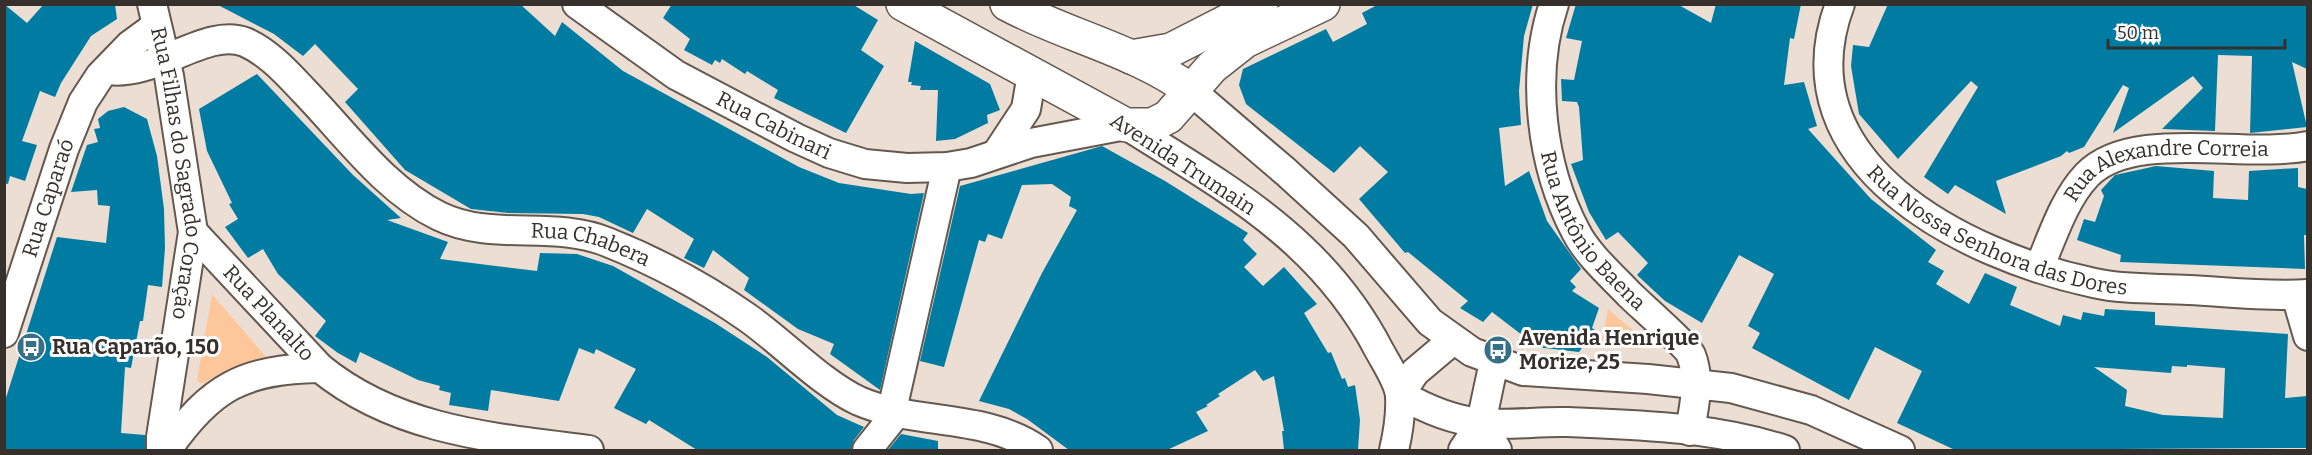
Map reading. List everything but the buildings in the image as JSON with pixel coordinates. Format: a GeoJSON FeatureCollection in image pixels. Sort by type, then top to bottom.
{"type":"FeatureCollection","features":[{"type":"Feature","properties":{"kind":"main road","name":"Avenida Trumain"},"geometry":{"type":"LineString","coordinates":[[903,4],[1126,125]]}},
{"type":"Feature","properties":{"kind":"main road"},"geometry":{"type":"LineString","coordinates":[[1007,4],[1065,32],[1155,66],[1190,90]]}},
{"type":"Feature","properties":{"kind":"main road"},"geometry":{"type":"LineString","coordinates":[[1131,57],[1171,50],[1262,4]]}},
{"type":"Feature","properties":{"kind":"main road"},"geometry":{"type":"LineString","coordinates":[[1126,125],[1152,125],[1168,117],[1212,67],[1245,41],[1323,4]]}},
{"type":"Feature","properties":{"kind":"street","name":"Rua Cabinari"},"geometry":{"type":"LineString","coordinates":[[577,4],[676,75],[829,153],[865,164],[908,168],[947,167],[971,163],[1031,142],[1126,125]]}},
{"type":"Feature","properties":{"kind":"street","name":"Rua Antônio Baena"},"geometry":{"type":"LineString","coordinates":[[1554,4],[1548,22],[1543,67],[1542,117],[1552,166],[1564,206],[1577,234],[1601,263],[1690,352],[1698,384],[1689,431]]}},
{"type":"Feature","properties":{"kind":"street","name":"Rua Nossa Senhora das Dores"},"geometry":{"type":"LineString","coordinates":[[1840,4],[1832,26],[1827,62],[1828,91],[1839,124],[1851,147],[1886,184],[1919,210],[1970,241],[2016,262],[2096,284],[2302,294]]}},
{"type":"Feature","properties":{"kind":"street","name":"Rua Filhas do Sagrado Coração"},"geometry":{"type":"LineString","coordinates":[[154,15],[165,61],[193,232],[161,450]]}},
{"type":"Feature","properties":{"kind":"street","name":"Rua Caparaó"},"geometry":{"type":"LineString","coordinates":[[4,333],[64,149],[83,102],[154,15]]}},
{"type":"Feature","properties":{"kind":"street","name":"Rua Chabera"},"geometry":{"type":"LineString","coordinates":[[165,61],[207,42],[233,39],[245,42],[283,69],[391,182],[411,200],[437,215],[462,227],[578,233],[605,241],[662,267],[746,317],[859,401],[895,410],[982,425],[1018,436],[1038,450]]}},
{"type":"Feature","properties":{"kind":"street"},"geometry":{"type":"LineString","coordinates":[[107,70],[133,71],[165,61]]}},
{"type":"Feature","properties":{"kind":"street"},"geometry":{"type":"LineString","coordinates":[[997,153],[1026,109],[1032,74]]}},
{"type":"Feature","properties":{"kind":"street"},"geometry":{"type":"LineString","coordinates":[[1190,90],[1286,172],[1356,236],[1430,322],[1453,340],[1494,362],[1523,371],[1731,388],[1784,401],[1900,450]]}},
{"type":"Feature","properties":{"kind":"street","name":"Avenida Trumain"},"geometry":{"type":"LineString","coordinates":[[1126,125],[1222,185],[1286,232],[1324,269],[1366,325],[1400,394]]}},
{"type":"Feature","properties":{"kind":"street","name":"Rua Alexandre Correia"},"geometry":{"type":"LineString","coordinates":[[2039,268],[2068,204],[2085,176],[2098,165],[2118,155],[2138,150],[2167,148],[2287,150],[2307,146]]}},
{"type":"Feature","properties":{"kind":"street"},"geometry":{"type":"LineString","coordinates":[[867,450],[895,410],[947,167]]}},
{"type":"Feature","properties":{"kind":"street","name":"Rua Planalto"},"geometry":{"type":"LineString","coordinates":[[193,232],[320,368],[335,381],[374,403],[423,423],[471,435],[590,450]]}},
{"type":"Feature","properties":{"kind":"street"},"geometry":{"type":"LineString","coordinates":[[2302,294],[2307,336]]}},
{"type":"Feature","properties":{"kind":"street"},"geometry":{"type":"LineString","coordinates":[[1394,450],[1400,394],[1415,372],[1453,340]]}},
{"type":"Feature","properties":{"kind":"street"},"geometry":{"type":"LineString","coordinates":[[1463,450],[1481,423],[1494,362]]}},
{"type":"Feature","properties":{"kind":"street","name":"Rua Planalto"},"geometry":{"type":"LineString","coordinates":[[167,450],[203,405],[225,388],[269,371],[320,368]]}},
{"type":"Feature","properties":{"kind":"street"},"geometry":{"type":"LineString","coordinates":[[1400,394],[1422,406],[1481,423],[1546,421],[1622,424],[1738,437],[1785,450]]}},
{"type":"Feature","properties":{"kind":"street"},"geometry":{"type":"LineString","coordinates":[[1481,423],[1497,450]]}},
{"type":"Feature","properties":{"kind":"shaded area"},"geometry":{"type":"Polygon","coordinates":[[[212,294],[266,357],[230,368],[204,383],[199,383],[197,380],[212,294]]]}},
{"type":"Feature","properties":{"kind":"shaded area"},"geometry":{"type":"Polygon","coordinates":[[[1608,309],[1642,338],[1646,347],[1636,349],[1601,346],[1608,309]]]}},
{"type":"Feature","properties":{"kind":"place","name":"Rua Caparão, 150"},"geometry":{"type":"Point","coordinates":[31,347]}},
{"type":"Feature","properties":{"kind":"place","name":"Avenida Henrique Morize, 25"},"geometry":{"type":"Point","coordinates":[1498,350]}}]}
